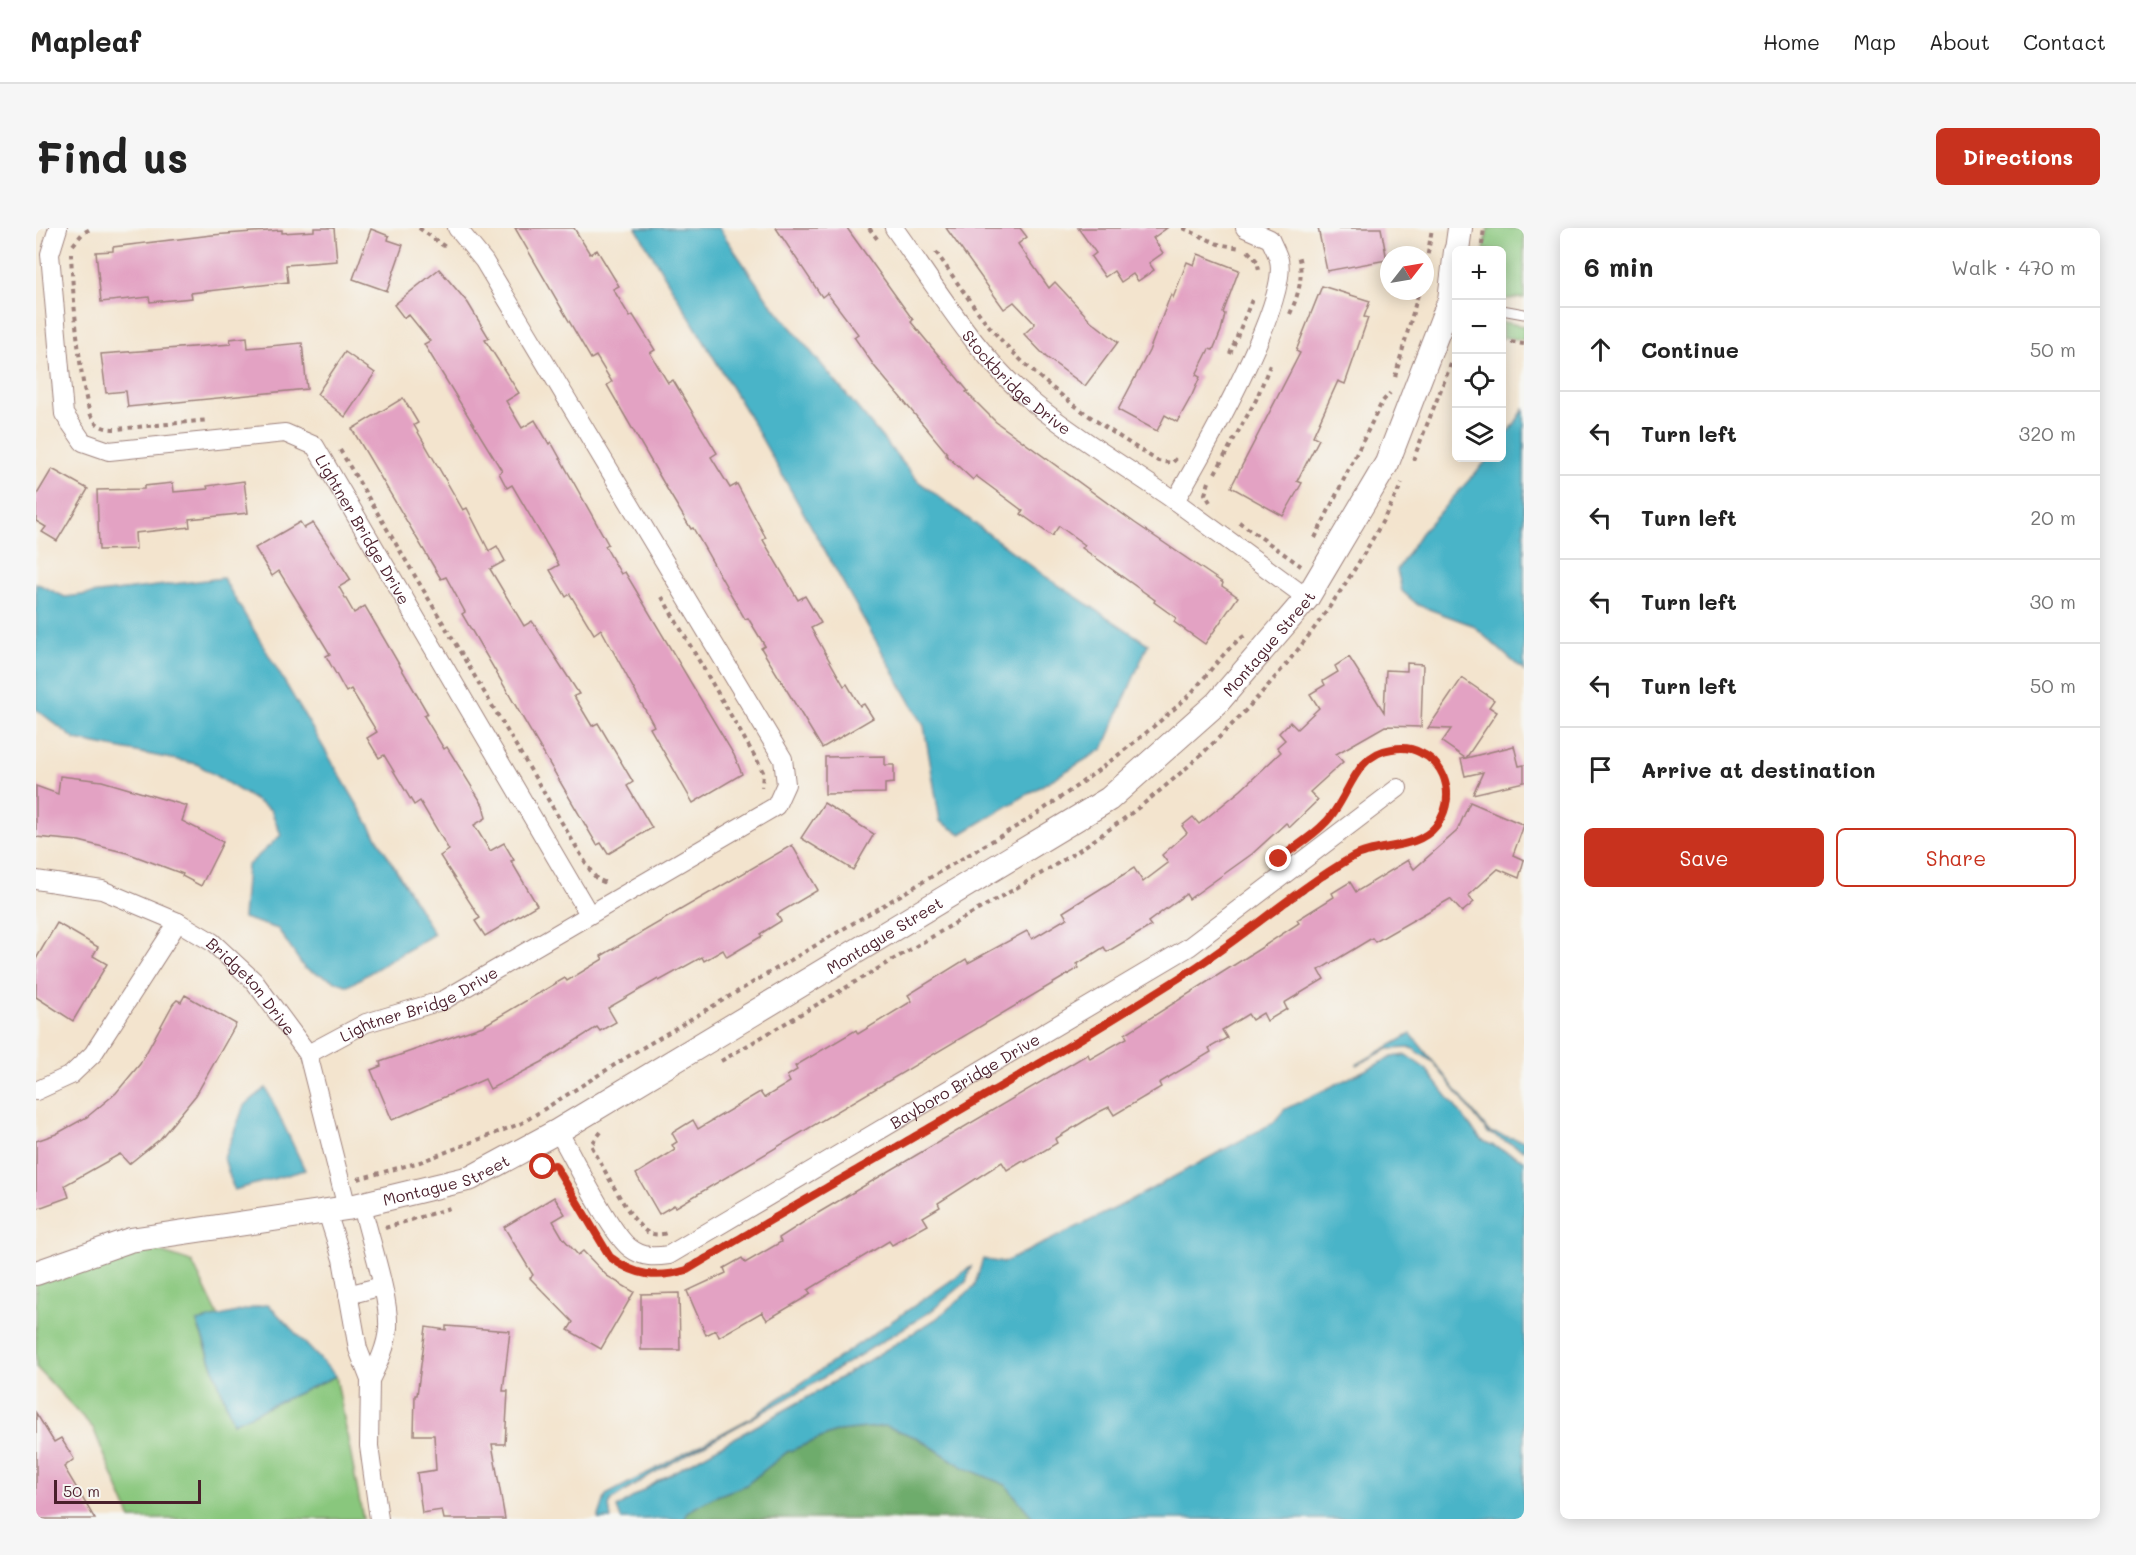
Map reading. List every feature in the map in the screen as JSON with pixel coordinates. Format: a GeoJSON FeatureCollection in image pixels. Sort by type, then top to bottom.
{"type":"FeatureCollection","features":[{"type":"Feature","properties":{"kind":"street","name":"Lightner Bridge Drive"},"geometry":{"type":"LineString","coordinates":[[58,228],[50,254],[64,414],[83,442],[109,451],[285,433],[315,446],[589,914]]}},
{"type":"Feature","properties":{"kind":"street","name":"Lightner Bridge Drive"},"geometry":{"type":"LineString","coordinates":[[308,1054],[366,1023],[444,1000],[776,806],[786,784],[783,759],[484,261],[457,228]]}},
{"type":"Feature","properties":{"kind":"street","name":"Stockbridge Drive"},"geometry":{"type":"LineString","coordinates":[[894,228],[969,333],[1001,372],[1036,405],[1175,501],[1307,598]]}},
{"type":"Feature","properties":{"kind":"street"},"geometry":{"type":"LineString","coordinates":[[1175,501],[1221,423],[1276,292],[1280,262],[1270,239],[1245,228]]}},
{"type":"Feature","properties":{"kind":"street","name":"Montague Street"},"geometry":{"type":"LineString","coordinates":[[1458,246],[1460,228]]}},
{"type":"Feature","properties":{"kind":"street","name":"Montague Street"},"geometry":{"type":"LineString","coordinates":[[36,1273],[130,1240],[345,1208],[471,1178],[558,1131],[1109,798],[1217,703],[1307,598],[1387,463],[1452,304]]}},
{"type":"Feature","properties":{"kind":"street","name":"Bayboro Bridge Drive"},"geometry":{"type":"LineString","coordinates":[[558,1131],[614,1229],[630,1248],[651,1258],[669,1255],[1189,947],[1398,788]]}},
{"type":"Feature","properties":{"kind":"street","name":"Bridgeton Drive"},"geometry":{"type":"LineString","coordinates":[[36,880],[102,890],[178,922],[212,942],[254,981],[308,1054],[345,1208],[382,1286],[387,1305],[388,1329],[382,1354],[370,1380]]}},
{"type":"Feature","properties":{"kind":"street"},"geometry":{"type":"LineString","coordinates":[[36,1091],[71,1075],[93,1054],[178,922]]}},
{"type":"Feature","properties":{"kind":"street","name":"Bridgeton Drive"},"geometry":{"type":"LineString","coordinates":[[345,1208],[342,1259],[358,1349],[370,1380],[369,1446],[379,1519]]}},
{"type":"Feature","properties":{"kind":"street"},"geometry":{"type":"LineString","coordinates":[[348,1295],[382,1286]]}},
{"type":"Feature","properties":{"kind":"lane"},"geometry":{"type":"LineString","coordinates":[[1506,311],[1524,314]]}},
{"type":"Feature","properties":{"kind":"path"},"geometry":{"type":"LineString","coordinates":[[92,228],[74,243],[71,254],[85,398],[94,421],[101,427],[117,429],[210,420]]}},
{"type":"Feature","properties":{"kind":"path"},"geometry":{"type":"LineString","coordinates":[[419,228],[450,251]]}},
{"type":"Feature","properties":{"kind":"path"},"geometry":{"type":"LineString","coordinates":[[869,228],[883,247]]}},
{"type":"Feature","properties":{"kind":"path"},"geometry":{"type":"LineString","coordinates":[[1183,228],[1218,244],[1247,250],[1257,261],[1260,282]]}},
{"type":"Feature","properties":{"kind":"path"},"geometry":{"type":"LineString","coordinates":[[1429,246],[1432,228]]}},
{"type":"Feature","properties":{"kind":"path"},"geometry":{"type":"LineString","coordinates":[[1482,246],[1484,228]]}},
{"type":"Feature","properties":{"kind":"path"},"geometry":{"type":"LineString","coordinates":[[1290,315],[1299,293],[1302,269],[1296,247]]}},
{"type":"Feature","properties":{"kind":"path"},"geometry":{"type":"LineString","coordinates":[[934,250],[984,319],[1031,371],[1063,396],[1158,461],[1172,463],[1182,450]]}},
{"type":"Feature","properties":{"kind":"path"},"geometry":{"type":"LineString","coordinates":[[1229,357],[1254,294]]}},
{"type":"Feature","properties":{"kind":"path"},"geometry":{"type":"LineString","coordinates":[[1394,381],[1416,300]]}},
{"type":"Feature","properties":{"kind":"path"},"geometry":{"type":"LineString","coordinates":[[1506,342],[1524,344]]}},
{"type":"Feature","properties":{"kind":"path"},"geometry":{"type":"LineString","coordinates":[[1215,506],[1205,494],[1209,482],[1256,400],[1273,358]]}},
{"type":"Feature","properties":{"kind":"path"},"geometry":{"type":"LineString","coordinates":[[1410,468],[1452,361]]}},
{"type":"Feature","properties":{"kind":"path"},"geometry":{"type":"LineString","coordinates":[[1311,547],[1392,387]]}},
{"type":"Feature","properties":{"kind":"path"},"geometry":{"type":"LineString","coordinates":[[337,446],[365,489],[590,870],[602,883],[616,880]]}},
{"type":"Feature","properties":{"kind":"path"},"geometry":{"type":"LineString","coordinates":[[715,1064],[1090,842],[1194,760],[1272,681],[1306,641],[1379,529],[1404,478]]}},
{"type":"Feature","properties":{"kind":"path"},"geometry":{"type":"LineString","coordinates":[[1229,516],[1301,566],[1306,556]]}},
{"type":"Feature","properties":{"kind":"path"},"geometry":{"type":"LineString","coordinates":[[661,596],[758,762],[763,772],[761,792]]}},
{"type":"Feature","properties":{"kind":"path"},"geometry":{"type":"LineString","coordinates":[[354,1181],[420,1162],[522,1123],[632,1053],[1029,819],[1087,780],[1162,719],[1185,699],[1241,638],[1252,630]]}},
{"type":"Feature","properties":{"kind":"path"},"geometry":{"type":"LineString","coordinates":[[670,1275],[687,1270],[1189,972],[1351,858],[1418,840],[1430,833],[1445,810],[1449,797],[1446,783],[1440,770],[1422,753],[1402,748],[1388,749],[1371,758],[1359,769],[1329,819]]}},
{"type":"Feature","properties":{"kind":"path"},"geometry":{"type":"LineString","coordinates":[[609,1127],[600,1132],[591,1145],[639,1225],[648,1233],[660,1235],[670,1232]]}},
{"type":"Feature","properties":{"kind":"path"},"geometry":{"type":"LineString","coordinates":[[532,1171],[555,1165],[560,1174]]}},
{"type":"Feature","properties":{"kind":"path"},"geometry":{"type":"LineString","coordinates":[[382,1228],[455,1206]]}},
{"type":"Feature","properties":{"kind":"green space"},"geometry":{"type":"Polygon","coordinates":[[[1488,228],[1524,228],[1524,298],[1506,299],[1506,246],[1485,246],[1488,228]]]}},
{"type":"Feature","properties":{"kind":"green space"},"geometry":{"type":"Polygon","coordinates":[[[1506,323],[1524,326],[1524,340],[1506,338],[1506,323]]]}},
{"type":"Feature","properties":{"kind":"green space"},"geometry":{"type":"Polygon","coordinates":[[[147,1248],[192,1262],[219,1317],[197,1323],[233,1423],[336,1376],[363,1519],[131,1519],[93,1428],[36,1367],[36,1284],[131,1250],[147,1248]]]}},
{"type":"Feature","properties":{"kind":"green space"},"geometry":{"type":"Polygon","coordinates":[[[886,1426],[918,1438],[963,1467],[1006,1485],[1034,1519],[685,1519],[687,1512],[714,1497],[746,1485],[787,1452],[838,1431],[886,1426]]]}},
{"type":"Feature","properties":{"kind":"water"},"geometry":{"type":"Polygon","coordinates":[[[636,228],[719,228],[768,300],[918,481],[1046,577],[1148,644],[1103,749],[961,834],[940,821],[924,726],[750,418],[636,228]]]}},
{"type":"Feature","properties":{"kind":"water"},"geometry":{"type":"Polygon","coordinates":[[[1524,409],[1524,671],[1472,625],[1418,605],[1402,591],[1397,570],[1421,533],[1485,462],[1506,462],[1506,437],[1524,409]]]}},
{"type":"Feature","properties":{"kind":"water"},"geometry":{"type":"Polygon","coordinates":[[[223,578],[434,934],[348,986],[304,968],[278,929],[243,918],[247,866],[281,835],[271,810],[197,764],[76,740],[36,709],[36,583],[65,597],[223,578]]]}},
{"type":"Feature","properties":{"kind":"water"},"geometry":{"type":"Polygon","coordinates":[[[1411,1034],[1489,1132],[1524,1141],[1524,1150],[1488,1133],[1434,1063],[1412,1048],[1388,1049],[1356,1065],[1411,1034]]]}},
{"type":"Feature","properties":{"kind":"water"},"geometry":{"type":"Polygon","coordinates":[[[1406,1055],[1426,1069],[1481,1140],[1524,1160],[1524,1519],[1034,1519],[1006,1485],[963,1467],[918,1438],[886,1426],[838,1431],[787,1452],[746,1485],[714,1497],[687,1512],[685,1519],[621,1519],[617,1508],[654,1483],[817,1392],[936,1319],[974,1287],[983,1259],[1003,1263],[1118,1207],[1273,1123],[1285,1109],[1392,1057],[1406,1055]]]}},
{"type":"Feature","properties":{"kind":"water"},"geometry":{"type":"Polygon","coordinates":[[[266,1088],[305,1170],[234,1190],[224,1158],[244,1106],[266,1088]]]}},
{"type":"Feature","properties":{"kind":"water"},"geometry":{"type":"Polygon","coordinates":[[[971,1267],[966,1282],[930,1312],[813,1384],[650,1475],[612,1500],[609,1506],[611,1519],[598,1519],[606,1495],[749,1419],[971,1267]]]}},
{"type":"Feature","properties":{"kind":"water"},"geometry":{"type":"Polygon","coordinates":[[[268,1304],[336,1376],[233,1423],[197,1322],[268,1304]]]}},
{"type":"Feature","properties":{"kind":"building"},"geometry":{"type":"Polygon","coordinates":[[[314,228],[334,228],[337,261],[286,265],[288,282],[191,293],[192,298],[150,302],[149,297],[101,302],[96,252],[113,251],[113,247],[212,235],[282,230],[282,233],[314,231],[314,228]]]}},
{"type":"Feature","properties":{"kind":"building"},"geometry":{"type":"Polygon","coordinates":[[[515,228],[574,228],[590,254],[597,250],[619,286],[613,289],[630,317],[633,315],[655,350],[650,353],[668,383],[673,380],[717,453],[711,457],[730,488],[737,484],[766,538],[763,540],[798,600],[805,596],[821,623],[811,628],[844,686],[847,684],[860,706],[864,704],[873,718],[822,748],[761,648],[765,646],[748,618],[745,619],[607,385],[612,382],[596,356],[591,359],[515,228]]]}},
{"type":"Feature","properties":{"kind":"building"},"geometry":{"type":"Polygon","coordinates":[[[776,228],[847,228],[913,320],[911,322],[968,391],[966,392],[996,422],[1135,523],[1223,583],[1222,586],[1238,597],[1205,644],[1174,622],[1176,618],[1154,602],[1155,600],[1082,548],[1085,545],[1059,526],[1052,536],[1021,514],[1023,511],[976,476],[973,480],[946,455],[947,453],[875,367],[854,337],[858,334],[827,293],[822,297],[776,228]]]}},
{"type":"Feature","properties":{"kind":"building"},"geometry":{"type":"Polygon","coordinates":[[[946,228],[1020,228],[1027,237],[1018,244],[1049,288],[1055,282],[1091,321],[1118,342],[1085,386],[1046,357],[1024,334],[1035,324],[1014,302],[1004,309],[946,228]]]}},
{"type":"Feature","properties":{"kind":"building"},"geometry":{"type":"Polygon","coordinates":[[[1078,228],[1167,228],[1153,238],[1163,253],[1149,263],[1154,270],[1138,281],[1133,274],[1121,282],[1114,271],[1105,277],[1091,257],[1096,253],[1078,228]]]}},
{"type":"Feature","properties":{"kind":"building"},"geometry":{"type":"Polygon","coordinates":[[[1318,228],[1381,228],[1384,246],[1380,246],[1380,261],[1327,271],[1318,228]]]}},
{"type":"Feature","properties":{"kind":"building"},"geometry":{"type":"Polygon","coordinates":[[[371,229],[389,236],[388,240],[403,245],[387,291],[353,279],[371,229]]]}},
{"type":"Feature","properties":{"kind":"building"},"geometry":{"type":"Polygon","coordinates":[[[1198,254],[1239,270],[1223,313],[1225,314],[1221,331],[1213,350],[1209,349],[1196,375],[1200,377],[1192,395],[1177,422],[1165,415],[1157,431],[1118,410],[1149,351],[1171,294],[1173,298],[1187,262],[1194,265],[1198,254]]]}},
{"type":"Feature","properties":{"kind":"building"},"geometry":{"type":"Polygon","coordinates":[[[439,269],[468,303],[489,338],[485,340],[519,393],[506,401],[522,428],[535,420],[549,444],[551,442],[608,544],[605,546],[621,574],[625,572],[734,755],[742,774],[693,803],[650,728],[654,726],[601,629],[594,634],[570,594],[566,597],[550,570],[559,565],[512,485],[507,488],[499,473],[502,471],[424,344],[430,341],[409,315],[404,318],[394,305],[439,269]]]}},
{"type":"Feature","properties":{"kind":"building"},"geometry":{"type":"Polygon","coordinates":[[[1322,286],[1370,301],[1364,317],[1368,318],[1345,384],[1338,381],[1313,436],[1319,439],[1297,481],[1302,483],[1283,516],[1231,487],[1300,353],[1296,351],[1322,286]]]}},
{"type":"Feature","properties":{"kind":"building"},"geometry":{"type":"Polygon","coordinates":[[[247,337],[248,348],[302,343],[307,389],[128,407],[126,391],[106,393],[101,354],[231,344],[230,339],[247,337]]]}},
{"type":"Feature","properties":{"kind":"building"},"geometry":{"type":"Polygon","coordinates":[[[345,352],[375,373],[345,417],[317,394],[345,352]]]}},
{"type":"Feature","properties":{"kind":"building"},"geometry":{"type":"Polygon","coordinates":[[[403,398],[418,423],[414,425],[463,510],[467,508],[489,551],[497,546],[505,561],[490,569],[524,626],[532,621],[579,694],[574,696],[592,726],[598,723],[633,782],[627,786],[652,828],[608,854],[601,843],[597,845],[462,614],[465,612],[446,577],[441,579],[352,429],[403,398]]]}},
{"type":"Feature","properties":{"kind":"building"},"geometry":{"type":"Polygon","coordinates":[[[52,469],[88,489],[57,541],[42,532],[46,527],[36,521],[36,496],[52,469]]]}},
{"type":"Feature","properties":{"kind":"building"},"geometry":{"type":"Polygon","coordinates":[[[244,481],[248,513],[189,519],[190,527],[135,533],[136,549],[99,550],[97,490],[144,489],[144,486],[173,483],[174,492],[208,489],[207,486],[244,481]]]}},
{"type":"Feature","properties":{"kind":"building"},"geometry":{"type":"Polygon","coordinates":[[[300,522],[304,528],[313,523],[351,580],[339,587],[354,613],[365,606],[428,714],[424,716],[444,749],[447,747],[483,805],[486,818],[474,825],[490,851],[504,843],[514,860],[511,861],[537,905],[485,936],[475,921],[480,918],[440,856],[449,850],[420,801],[414,805],[384,755],[379,758],[367,738],[377,732],[351,689],[346,692],[326,656],[330,654],[279,571],[272,576],[255,548],[300,522]]]}},
{"type":"Feature","properties":{"kind":"building"},"geometry":{"type":"Polygon","coordinates":[[[1349,657],[1384,712],[1386,670],[1407,671],[1407,663],[1423,664],[1421,727],[1385,726],[1336,754],[1343,762],[1310,792],[1318,800],[1290,827],[1286,823],[1252,854],[1189,899],[1186,894],[1148,922],[1151,926],[1107,952],[1104,947],[1077,964],[1079,968],[676,1207],[674,1205],[659,1214],[636,1174],[675,1150],[672,1145],[677,1142],[672,1133],[693,1120],[698,1129],[760,1092],[764,1098],[790,1082],[787,1076],[797,1070],[795,1066],[856,1030],[858,1034],[912,1001],[908,995],[966,959],[968,963],[1027,931],[1032,939],[1067,918],[1063,912],[1134,868],[1143,882],[1168,863],[1162,855],[1187,833],[1182,826],[1193,817],[1199,824],[1241,790],[1281,752],[1277,747],[1285,740],[1279,733],[1290,722],[1297,729],[1319,708],[1310,694],[1325,685],[1323,681],[1338,672],[1335,666],[1349,657]]]}},
{"type":"Feature","properties":{"kind":"building"},"geometry":{"type":"Polygon","coordinates":[[[1462,678],[1494,700],[1489,707],[1497,712],[1466,758],[1514,746],[1519,766],[1524,765],[1524,782],[1473,794],[1483,772],[1465,776],[1461,759],[1465,758],[1442,742],[1451,729],[1428,728],[1462,678]]]}},
{"type":"Feature","properties":{"kind":"building"},"geometry":{"type":"Polygon","coordinates":[[[885,756],[885,765],[894,765],[894,783],[885,784],[885,793],[825,794],[825,757],[885,756]]]}},
{"type":"Feature","properties":{"kind":"building"},"geometry":{"type":"Polygon","coordinates":[[[60,776],[102,781],[187,806],[182,821],[223,842],[201,886],[182,876],[183,874],[127,853],[79,841],[36,837],[36,786],[58,794],[60,776]]]}},
{"type":"Feature","properties":{"kind":"building"},"geometry":{"type":"Polygon","coordinates":[[[1470,802],[1524,825],[1513,855],[1524,860],[1519,878],[1498,869],[1468,896],[1474,902],[1462,912],[1450,899],[1375,942],[1372,938],[1319,970],[1324,979],[1284,1003],[1287,1009],[1267,1021],[1263,1013],[1252,1020],[1248,1014],[1222,1030],[1227,1038],[1209,1048],[1211,1052],[1159,1083],[1161,1087],[1114,1115],[1109,1107],[1099,1112],[1055,1139],[1057,1143],[1025,1162],[1023,1160],[1007,1170],[1002,1162],[938,1203],[940,1207],[923,1217],[928,1225],[892,1245],[889,1241],[808,1290],[811,1294],[767,1320],[762,1312],[719,1337],[716,1330],[706,1335],[687,1291],[726,1273],[724,1268],[742,1258],[745,1263],[781,1242],[779,1238],[818,1213],[1088,1054],[1090,1059],[1127,1038],[1125,1034],[1299,923],[1297,920],[1334,897],[1332,893],[1350,882],[1356,892],[1408,860],[1414,869],[1457,831],[1470,802]]]}},
{"type":"Feature","properties":{"kind":"building"},"geometry":{"type":"Polygon","coordinates":[[[824,803],[874,834],[853,870],[801,838],[824,803]]]}},
{"type":"Feature","properties":{"kind":"building"},"geometry":{"type":"Polygon","coordinates":[[[792,845],[818,890],[777,914],[781,921],[760,934],[762,936],[727,957],[723,950],[704,961],[702,957],[659,981],[658,979],[608,1008],[616,1022],[600,1031],[597,1027],[542,1062],[490,1089],[485,1079],[392,1120],[371,1070],[381,1066],[380,1062],[483,1026],[565,978],[567,981],[603,959],[601,956],[792,845]]]}},
{"type":"Feature","properties":{"kind":"building"},"geometry":{"type":"Polygon","coordinates":[[[57,923],[98,947],[93,956],[107,964],[73,1021],[36,997],[36,959],[57,923]]]}},
{"type":"Feature","properties":{"kind":"building"},"geometry":{"type":"Polygon","coordinates":[[[185,995],[236,1024],[196,1095],[160,1139],[129,1164],[120,1154],[65,1185],[69,1197],[36,1209],[36,1141],[56,1134],[87,1117],[116,1093],[140,1064],[173,1004],[177,1000],[181,1002],[185,995]]]}},
{"type":"Feature","properties":{"kind":"building"},"geometry":{"type":"Polygon","coordinates":[[[554,1197],[565,1214],[553,1221],[563,1238],[578,1255],[583,1251],[607,1276],[634,1292],[601,1349],[568,1330],[573,1322],[530,1278],[533,1275],[504,1227],[554,1197]]]}},
{"type":"Feature","properties":{"kind":"building"},"geometry":{"type":"Polygon","coordinates":[[[679,1293],[680,1350],[641,1350],[641,1294],[679,1293]]]}},
{"type":"Feature","properties":{"kind":"building"},"geometry":{"type":"Polygon","coordinates":[[[446,1326],[510,1331],[503,1391],[508,1391],[505,1444],[492,1444],[505,1519],[444,1519],[442,1510],[422,1513],[417,1473],[436,1470],[434,1435],[414,1435],[415,1395],[417,1395],[426,1327],[446,1330],[446,1326]]]}},
{"type":"Feature","properties":{"kind":"building"},"geometry":{"type":"Polygon","coordinates":[[[36,1413],[54,1442],[61,1438],[74,1459],[64,1467],[95,1519],[36,1519],[36,1413]]]}},
{"type":"Feature","properties":{"kind":"route"},"geometry":{"type":"LineString","coordinates":[[543,1167],[555,1165],[610,1257],[637,1273],[652,1276],[663,1276],[687,1270],[1189,972],[1351,858],[1418,840],[1430,833],[1438,824],[1449,797],[1440,770],[1431,759],[1422,753],[1402,748],[1388,749],[1371,758],[1359,769],[1333,814],[1324,824],[1279,859]]}}]}
